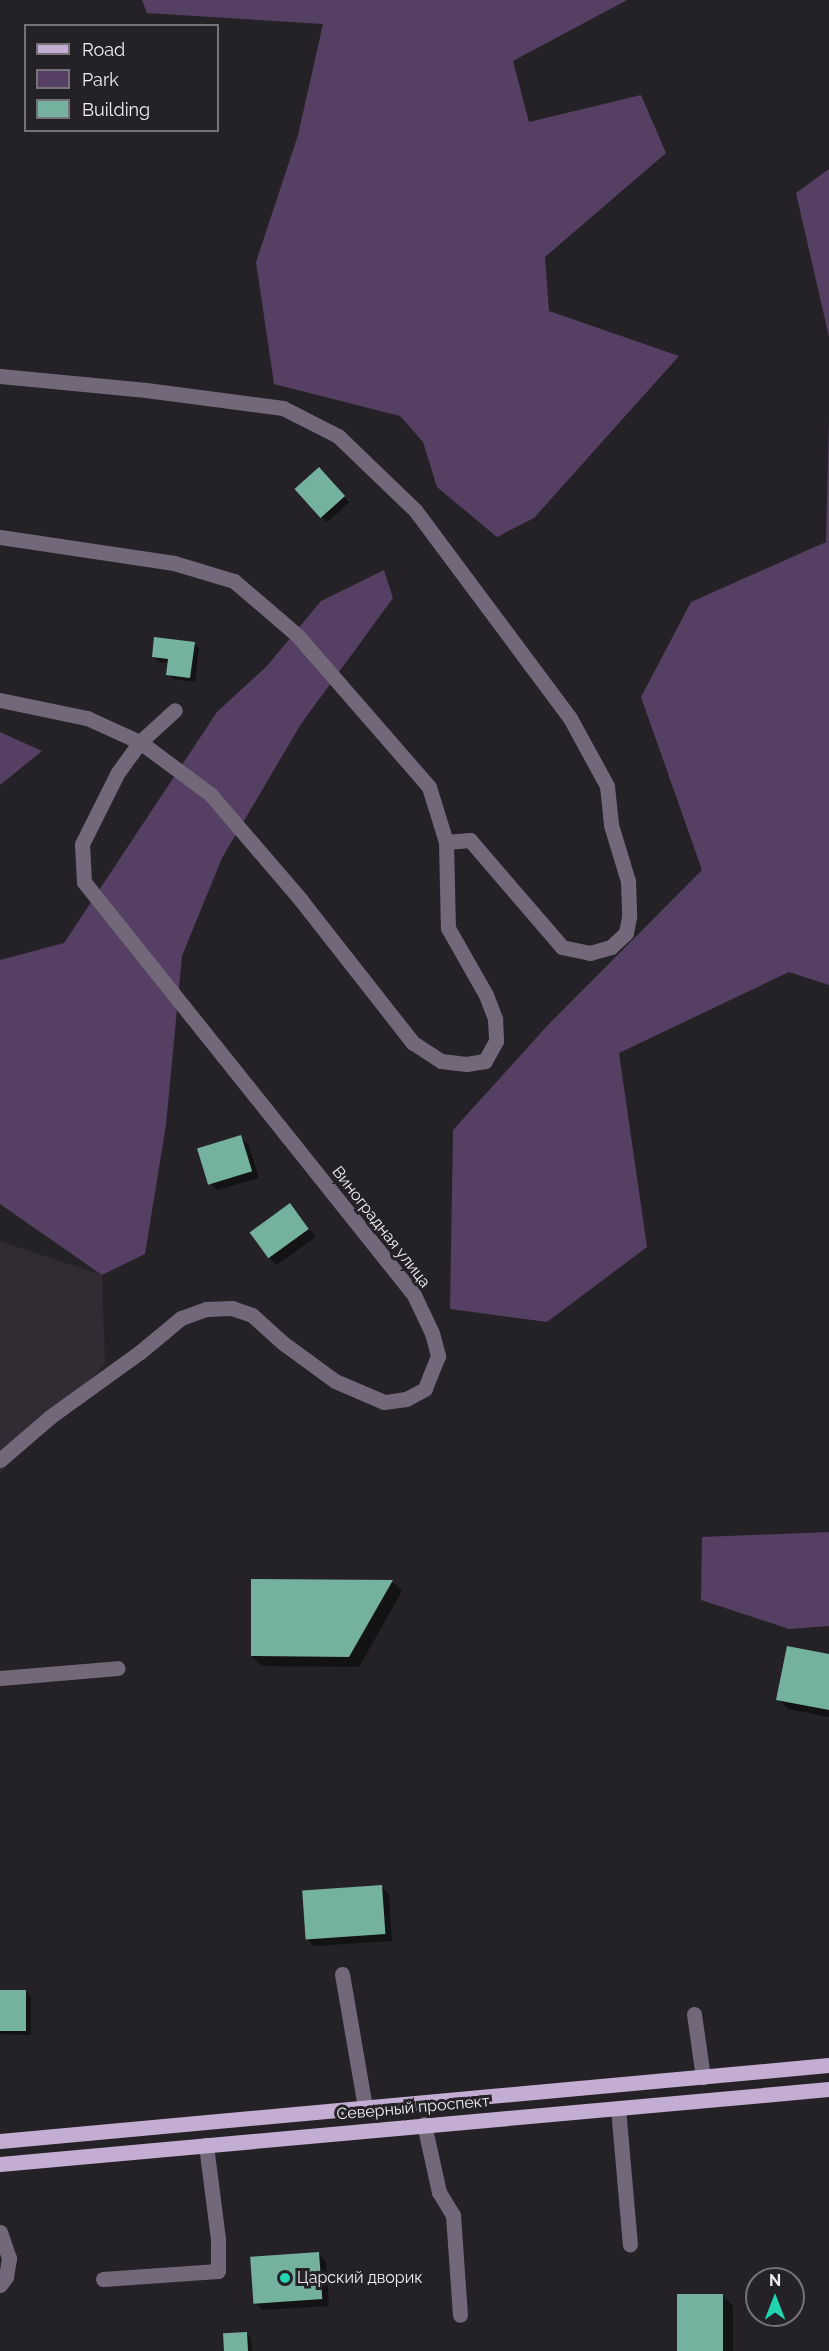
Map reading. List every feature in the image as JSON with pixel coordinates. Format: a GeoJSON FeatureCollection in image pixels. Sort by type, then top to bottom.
{"type":"FeatureCollection","features":[{"type":"Feature","properties":{"kind":"main road","name":"Северный проспект"},"geometry":{"type":"LineString","coordinates":[[0,2141],[829,2065]]}},
{"type":"Feature","properties":{"kind":"main road","name":"Северный проспект"},"geometry":{"type":"LineString","coordinates":[[0,2164],[829,2089]]}},
{"type":"Feature","properties":{"kind":"lane"},"geometry":{"type":"LineString","coordinates":[[0,376],[146,390],[284,408],[338,436],[415,510],[570,718],[607,786],[611,825],[628,882],[629,916],[626,933],[611,947],[590,953],[562,947],[470,840],[446,842]]}},
{"type":"Feature","properties":{"kind":"lane"},"geometry":{"type":"LineString","coordinates":[[0,537],[174,563],[234,581],[297,635],[429,787],[446,842],[448,928],[486,995],[495,1019],[496,1041],[485,1061],[466,1064],[441,1061],[413,1043],[301,900],[210,794],[140,742],[87,718],[0,700]]}},
{"type":"Feature","properties":{"kind":"lane"},"geometry":{"type":"LineString","coordinates":[[140,742],[176,710]]}},
{"type":"Feature","properties":{"kind":"lane","name":"Виноградная улица"},"geometry":{"type":"LineString","coordinates":[[0,1460],[50,1417],[140,1352],[181,1318],[206,1309],[232,1308],[252,1315],[283,1343],[335,1382],[384,1402],[406,1399],[425,1389],[438,1356],[432,1333],[414,1295],[84,882],[82,844],[118,772],[140,742]]}},
{"type":"Feature","properties":{"kind":"lane"},"geometry":{"type":"LineString","coordinates":[[0,1678],[118,1668]]}},
{"type":"Feature","properties":{"kind":"lane"},"geometry":{"type":"LineString","coordinates":[[342,1974],[365,2108]]}},
{"type":"Feature","properties":{"kind":"lane"},"geometry":{"type":"LineString","coordinates":[[694,2014],[703,2077]]}},
{"type":"Feature","properties":{"kind":"lane"},"geometry":{"type":"LineString","coordinates":[[618,2108],[630,2244]]}},
{"type":"Feature","properties":{"kind":"lane"},"geometry":{"type":"LineString","coordinates":[[424,2124],[439,2192],[453,2215],[460,2315]]}},
{"type":"Feature","properties":{"kind":"lane"},"geometry":{"type":"LineString","coordinates":[[103,2278],[218,2271],[218,2240],[206,2145]]}},
{"type":"Feature","properties":{"kind":"lane"},"geometry":{"type":"LineString","coordinates":[[0,2232],[9,2258],[6,2277],[0,2285]]}},
{"type":"Feature","properties":{"kind":"shaded area"},"geometry":{"type":"Polygon","coordinates":[[[0,1241],[102,1275],[105,1364],[0,1473],[0,1241]]]}},
{"type":"Feature","properties":{"kind":"green space"},"geometry":{"type":"Polygon","coordinates":[[[142,0],[627,0],[513,61],[529,122],[641,95],[666,153],[545,257],[549,311],[679,356],[534,518],[497,537],[437,487],[423,442],[400,416],[274,384],[256,262],[298,135],[323,24],[147,13],[142,0]]]}},
{"type":"Feature","properties":{"kind":"green space"},"geometry":{"type":"Polygon","coordinates":[[[829,169],[829,337],[796,193],[829,169]]]}},
{"type":"Feature","properties":{"kind":"green space"},"geometry":{"type":"Polygon","coordinates":[[[829,419],[829,985],[789,972],[619,1053],[647,1247],[547,1322],[450,1309],[453,1130],[547,1026],[702,870],[641,697],[691,602],[826,542],[829,419]]]}},
{"type":"Feature","properties":{"kind":"green space"},"geometry":{"type":"Polygon","coordinates":[[[384,570],[393,598],[301,724],[222,858],[182,956],[166,1125],[145,1254],[102,1275],[0,1204],[0,960],[64,943],[217,712],[267,666],[321,601],[384,570]]]}},
{"type":"Feature","properties":{"kind":"green space"},"geometry":{"type":"Polygon","coordinates":[[[0,732],[42,751],[0,785],[0,732]]]}},
{"type":"Feature","properties":{"kind":"green space"},"geometry":{"type":"Polygon","coordinates":[[[829,1532],[829,1626],[789,1629],[701,1600],[702,1537],[829,1532]]]}},
{"type":"Feature","properties":{"kind":"building"},"geometry":{"type":"Polygon","coordinates":[[[319,467],[345,496],[321,518],[294,489],[319,467]]]}},
{"type":"Feature","properties":{"kind":"building"},"geometry":{"type":"Polygon","coordinates":[[[154,637],[195,642],[190,678],[166,675],[168,659],[152,657],[154,637]]]}},
{"type":"Feature","properties":{"kind":"building"},"geometry":{"type":"Polygon","coordinates":[[[241,1135],[252,1171],[208,1185],[197,1148],[241,1135]]]}},
{"type":"Feature","properties":{"kind":"building"},"geometry":{"type":"Polygon","coordinates":[[[290,1203],[309,1229],[268,1258],[250,1232],[290,1203]]]}},
{"type":"Feature","properties":{"kind":"building"},"geometry":{"type":"Polygon","coordinates":[[[251,1579],[393,1580],[349,1657],[251,1656],[251,1579]]]}},
{"type":"Feature","properties":{"kind":"building"},"geometry":{"type":"Polygon","coordinates":[[[787,1646],[829,1654],[829,1710],[776,1700],[787,1646]]]}},
{"type":"Feature","properties":{"kind":"building"},"geometry":{"type":"Polygon","coordinates":[[[382,1885],[385,1934],[306,1939],[302,1891],[382,1885]]]}},
{"type":"Feature","properties":{"kind":"building"},"geometry":{"type":"Polygon","coordinates":[[[0,1990],[26,1990],[26,2031],[0,2031],[0,1990]]]}},
{"type":"Feature","properties":{"kind":"building"},"geometry":{"type":"Polygon","coordinates":[[[319,2252],[322,2299],[253,2304],[250,2257],[319,2252]]]}},
{"type":"Feature","properties":{"kind":"building"},"geometry":{"type":"Polygon","coordinates":[[[677,2294],[723,2294],[723,2351],[677,2351],[677,2294]]]}},
{"type":"Feature","properties":{"kind":"building"},"geometry":{"type":"Polygon","coordinates":[[[247,2332],[248,2351],[224,2351],[223,2333],[247,2332]]]}},
{"type":"Feature","properties":{"kind":"place","name":"Царский дворик"},"geometry":{"type":"Point","coordinates":[285,2278]}}]}
